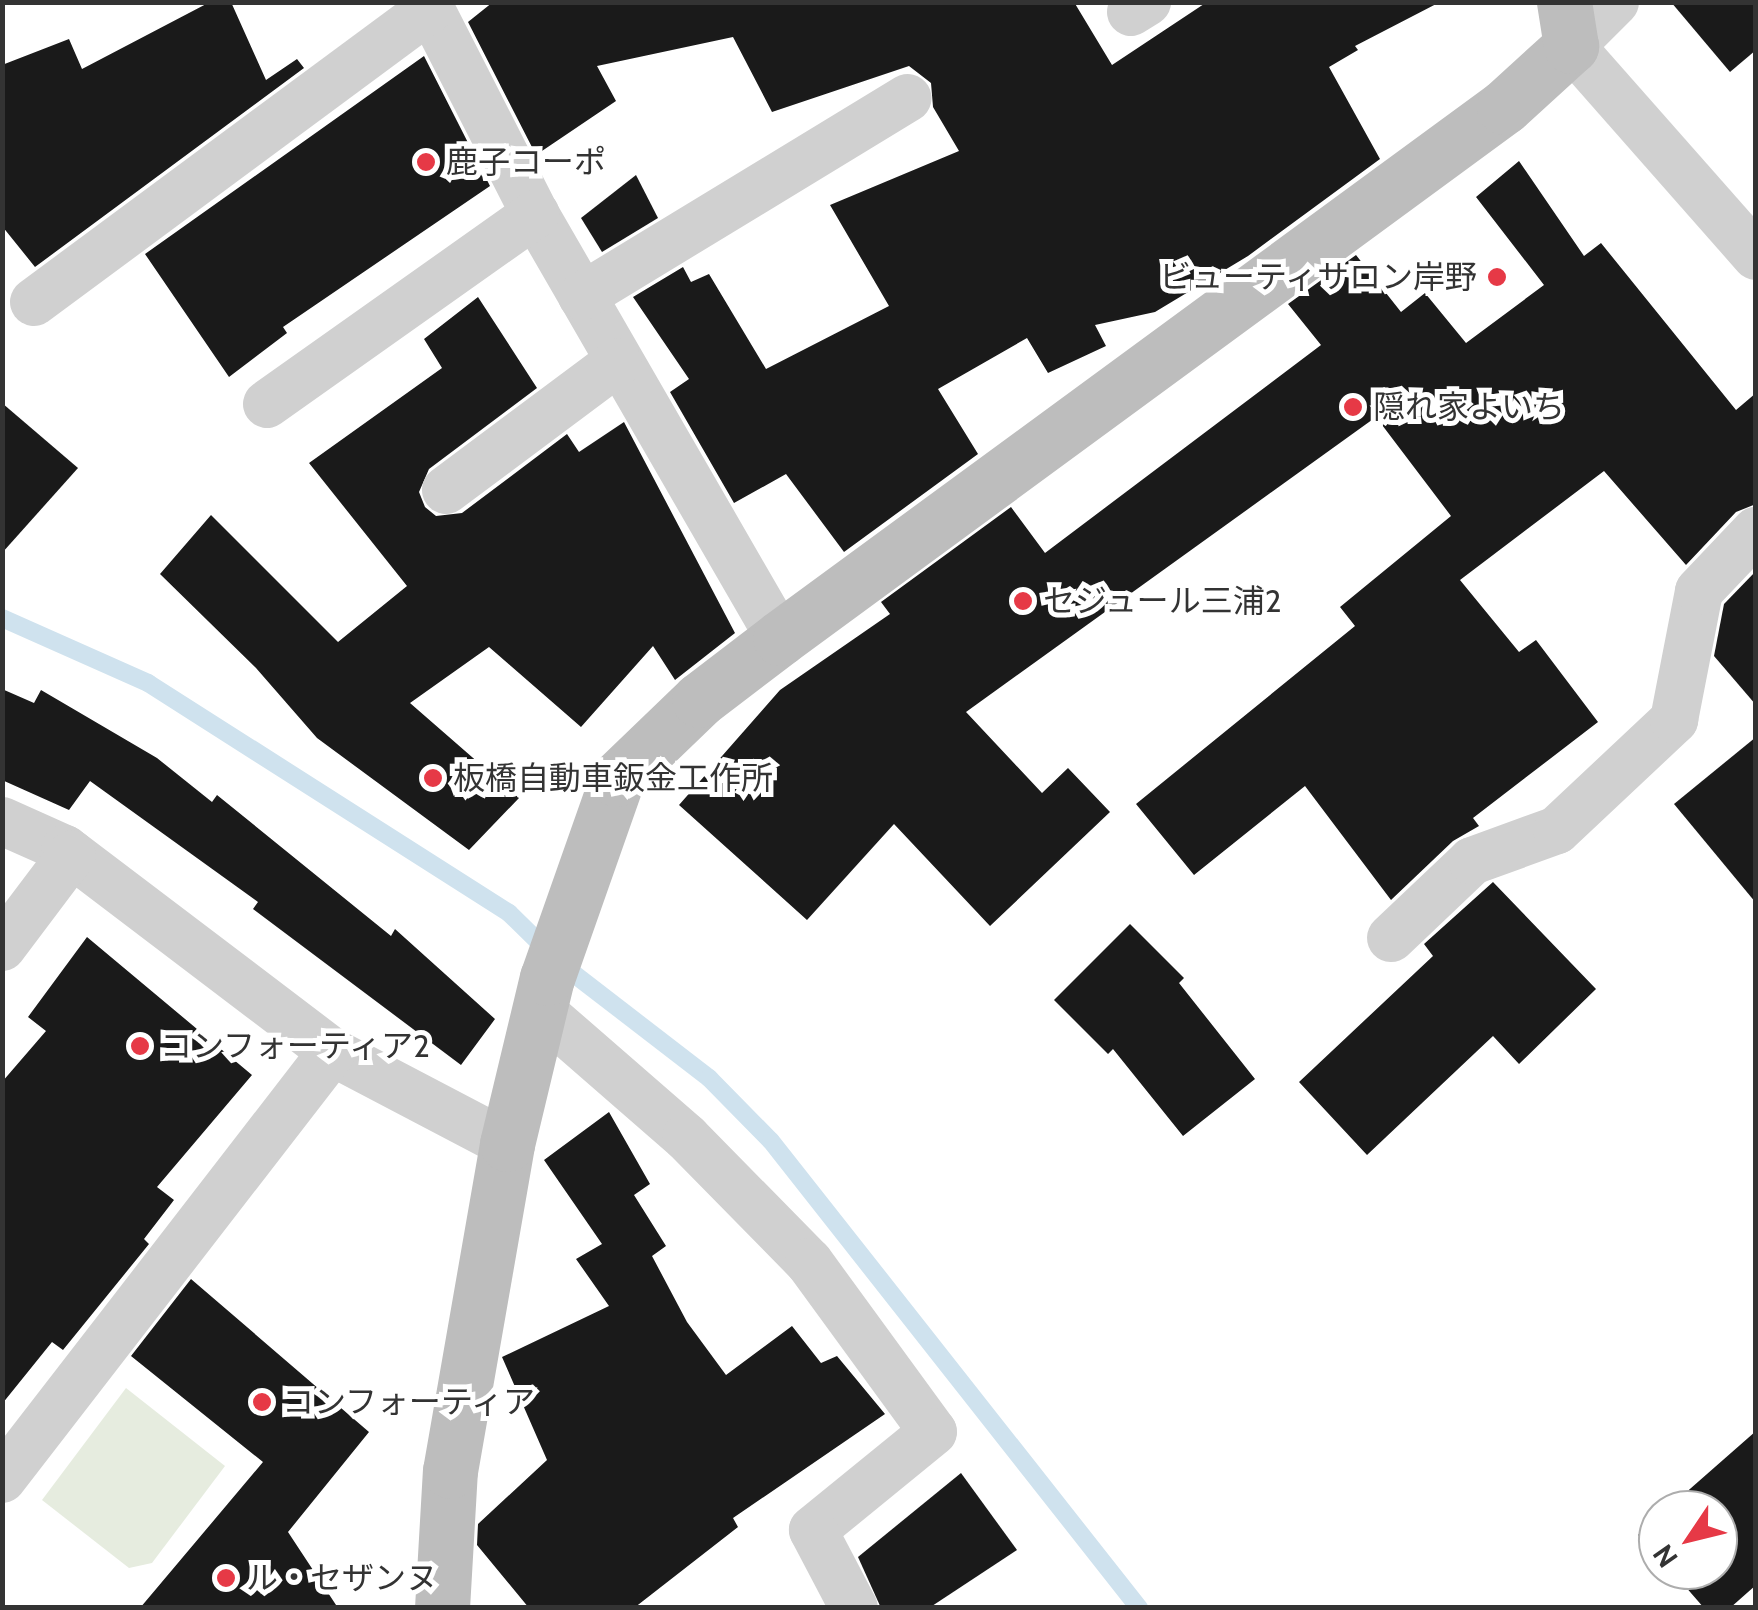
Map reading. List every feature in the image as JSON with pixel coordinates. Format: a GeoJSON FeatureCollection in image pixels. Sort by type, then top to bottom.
{"type":"FeatureCollection","features":[{"type":"Feature","properties":{"kind":"street"},"geometry":{"type":"LineString","coordinates":[[442,1608],[450,1470],[506,1144],[549,973],[617,780],[699,700],[780,638],[1488,118],[1568,24],[1615,2]]}},
{"type":"Feature","properties":{"kind":"street"},"geometry":{"type":"LineString","coordinates":[[34,302],[429,6],[535,214],[780,638]]}},
{"type":"Feature","properties":{"kind":"street"},"geometry":{"type":"LineString","coordinates":[[1568,24],[1756,256]]}},
{"type":"Feature","properties":{"kind":"street"},"geometry":{"type":"LineString","coordinates":[[582,296],[908,98]]}},
{"type":"Feature","properties":{"kind":"street"},"geometry":{"type":"LineString","coordinates":[[267,404],[535,214]]}},
{"type":"Feature","properties":{"kind":"street"},"geometry":{"type":"LineString","coordinates":[[446,490],[618,362]]}},
{"type":"Feature","properties":{"kind":"street"},"geometry":{"type":"LineString","coordinates":[[1390,938],[1472,861],[1557,830],[1674,720],[1699,592],[1756,532]]}},
{"type":"Feature","properties":{"kind":"street"},"geometry":{"type":"LineString","coordinates":[[2,821],[72,854],[332,1052],[506,1144]]}},
{"type":"Feature","properties":{"kind":"street"},"geometry":{"type":"LineString","coordinates":[[2,948],[72,854]]}},
{"type":"Feature","properties":{"kind":"street"},"geometry":{"type":"LineString","coordinates":[[549,973],[686,1137],[809,1262],[934,1432],[813,1530],[854,1608]]}},
{"type":"Feature","properties":{"kind":"street"},"geometry":{"type":"LineString","coordinates":[[2,1479],[332,1052]]}},
{"type":"Feature","properties":{"kind":"shaded area"},"geometry":{"type":"Polygon","coordinates":[[[126,1388],[225,1466],[152,1563],[129,1568],[42,1500],[126,1388]]]}},
{"type":"Feature","properties":{"kind":"building"},"geometry":{"type":"Polygon","coordinates":[[[210,2],[231,2],[266,80],[297,59],[304,68],[35,267],[2,226],[2,65],[69,39],[82,69],[210,2]]]}},
{"type":"Feature","properties":{"kind":"building"},"geometry":{"type":"Polygon","coordinates":[[[493,2],[1074,2],[1112,65],[1207,2],[1440,2],[1355,46],[1358,50],[1329,67],[1380,159],[1248,256],[1155,312],[1095,325],[1106,346],[1048,373],[1027,338],[938,389],[978,454],[844,552],[786,474],[734,503],[670,392],[689,379],[633,297],[683,267],[691,282],[709,274],[766,369],[889,306],[830,205],[959,151],[933,107],[931,83],[909,66],[772,112],[733,37],[597,66],[616,101],[536,155],[468,22],[493,2]]]}},
{"type":"Feature","properties":{"kind":"building"},"geometry":{"type":"Polygon","coordinates":[[[1671,2],[1756,2],[1756,50],[1730,72],[1671,2]]]}},
{"type":"Feature","properties":{"kind":"building"},"geometry":{"type":"Polygon","coordinates":[[[424,56],[490,186],[283,327],[287,333],[229,377],[145,254],[424,56]]]}},
{"type":"Feature","properties":{"kind":"building"},"geometry":{"type":"Polygon","coordinates":[[[1519,161],[1584,256],[1601,243],[1736,410],[1756,393],[1756,504],[1736,512],[1686,565],[1604,471],[1460,580],[1519,652],[1536,640],[1598,722],[1473,818],[1479,826],[1453,841],[1391,900],[1305,786],[1194,875],[1136,804],[1355,626],[1340,607],[1451,516],[1376,417],[966,712],[1042,793],[1068,768],[1110,812],[990,926],[894,824],[807,920],[679,805],[780,690],[890,614],[881,602],[1011,507],[1045,553],[1321,345],[1288,304],[1356,255],[1401,312],[1425,293],[1466,343],[1544,285],[1476,197],[1519,161]]]}},
{"type":"Feature","properties":{"kind":"building"},"geometry":{"type":"Polygon","coordinates":[[[636,175],[658,218],[602,252],[581,218],[636,175]]]}},
{"type":"Feature","properties":{"kind":"building"},"geometry":{"type":"Polygon","coordinates":[[[478,297],[537,388],[429,469],[419,492],[425,507],[436,516],[462,513],[567,434],[579,452],[624,422],[735,633],[675,680],[653,646],[581,727],[489,647],[410,703],[519,798],[469,850],[317,738],[256,668],[160,574],[211,515],[338,642],[407,586],[309,463],[442,368],[424,339],[478,297]]]}},
{"type":"Feature","properties":{"kind":"building"},"geometry":{"type":"Polygon","coordinates":[[[2,403],[78,468],[2,553],[2,403]]]}},
{"type":"Feature","properties":{"kind":"building"},"geometry":{"type":"Polygon","coordinates":[[[1756,571],[1756,705],[1714,656],[1724,604],[1756,571]]]}},
{"type":"Feature","properties":{"kind":"building"},"geometry":{"type":"Polygon","coordinates":[[[2,689],[34,703],[41,690],[157,758],[212,802],[217,795],[391,936],[395,929],[495,1019],[461,1065],[253,909],[258,902],[90,781],[69,810],[2,780],[2,689]]]}},
{"type":"Feature","properties":{"kind":"building"},"geometry":{"type":"Polygon","coordinates":[[[1756,737],[1756,903],[1674,804],[1756,737]]]}},
{"type":"Feature","properties":{"kind":"building"},"geometry":{"type":"Polygon","coordinates":[[[1493,882],[1596,989],[1519,1064],[1493,1036],[1367,1155],[1299,1082],[1433,956],[1424,944],[1493,882]]]}},
{"type":"Feature","properties":{"kind":"building"},"geometry":{"type":"Polygon","coordinates":[[[1130,924],[1184,978],[1179,983],[1255,1079],[1183,1136],[1113,1049],[1108,1054],[1054,1000],[1130,924]]]}},
{"type":"Feature","properties":{"kind":"building"},"geometry":{"type":"Polygon","coordinates":[[[87,937],[252,1075],[157,1187],[174,1200],[144,1239],[149,1244],[63,1350],[52,1342],[2,1404],[2,1082],[46,1031],[28,1017],[87,937]]]}},
{"type":"Feature","properties":{"kind":"building"},"geometry":{"type":"Polygon","coordinates":[[[609,1112],[650,1184],[634,1195],[666,1246],[652,1256],[687,1322],[726,1375],[792,1326],[821,1363],[837,1356],[885,1414],[733,1518],[738,1527],[634,1608],[529,1608],[477,1545],[478,1524],[547,1460],[502,1357],[609,1306],[576,1259],[602,1244],[544,1160],[609,1112]]]}},
{"type":"Feature","properties":{"kind":"building"},"geometry":{"type":"Polygon","coordinates":[[[191,1279],[369,1432],[288,1532],[338,1608],[140,1608],[263,1462],[131,1356],[191,1279]]]}},
{"type":"Feature","properties":{"kind":"building"},"geometry":{"type":"Polygon","coordinates":[[[1756,1431],[1756,1585],[1730,1608],[1704,1608],[1688,1590],[1738,1590],[1738,1490],[1689,1490],[1756,1431]]]}},
{"type":"Feature","properties":{"kind":"building"},"geometry":{"type":"Polygon","coordinates":[[[961,1473],[1017,1550],[929,1608],[881,1608],[858,1557],[961,1473]]]}},
{"type":"Feature","properties":{"kind":"waterway"},"geometry":{"type":"LineString","coordinates":[[2,618],[148,683],[509,913],[561,964],[709,1078],[771,1141],[1139,1608]]}},
{"type":"Feature","properties":{"kind":"place","name":"鹿子コーポ"},"geometry":{"type":"Point","coordinates":[426,162]}},
{"type":"Feature","properties":{"kind":"place","name":"ビューティサロン岸野"},"geometry":{"type":"Point","coordinates":[1497,277]}},
{"type":"Feature","properties":{"kind":"place","name":"隠れ家よいち"},"geometry":{"type":"Point","coordinates":[1353,407]}},
{"type":"Feature","properties":{"kind":"place","name":"セジュール三浦2"},"geometry":{"type":"Point","coordinates":[1023,601]}},
{"type":"Feature","properties":{"kind":"place","name":"板橋自動車鈑金工作所"},"geometry":{"type":"Point","coordinates":[433,778]}},
{"type":"Feature","properties":{"kind":"place","name":"コンフォーティア2"},"geometry":{"type":"Point","coordinates":[140,1046]}},
{"type":"Feature","properties":{"kind":"place","name":"コンフォーティア"},"geometry":{"type":"Point","coordinates":[262,1402]}},
{"type":"Feature","properties":{"kind":"place","name":"ル・セザンヌ"},"geometry":{"type":"Point","coordinates":[226,1578]}}]}
